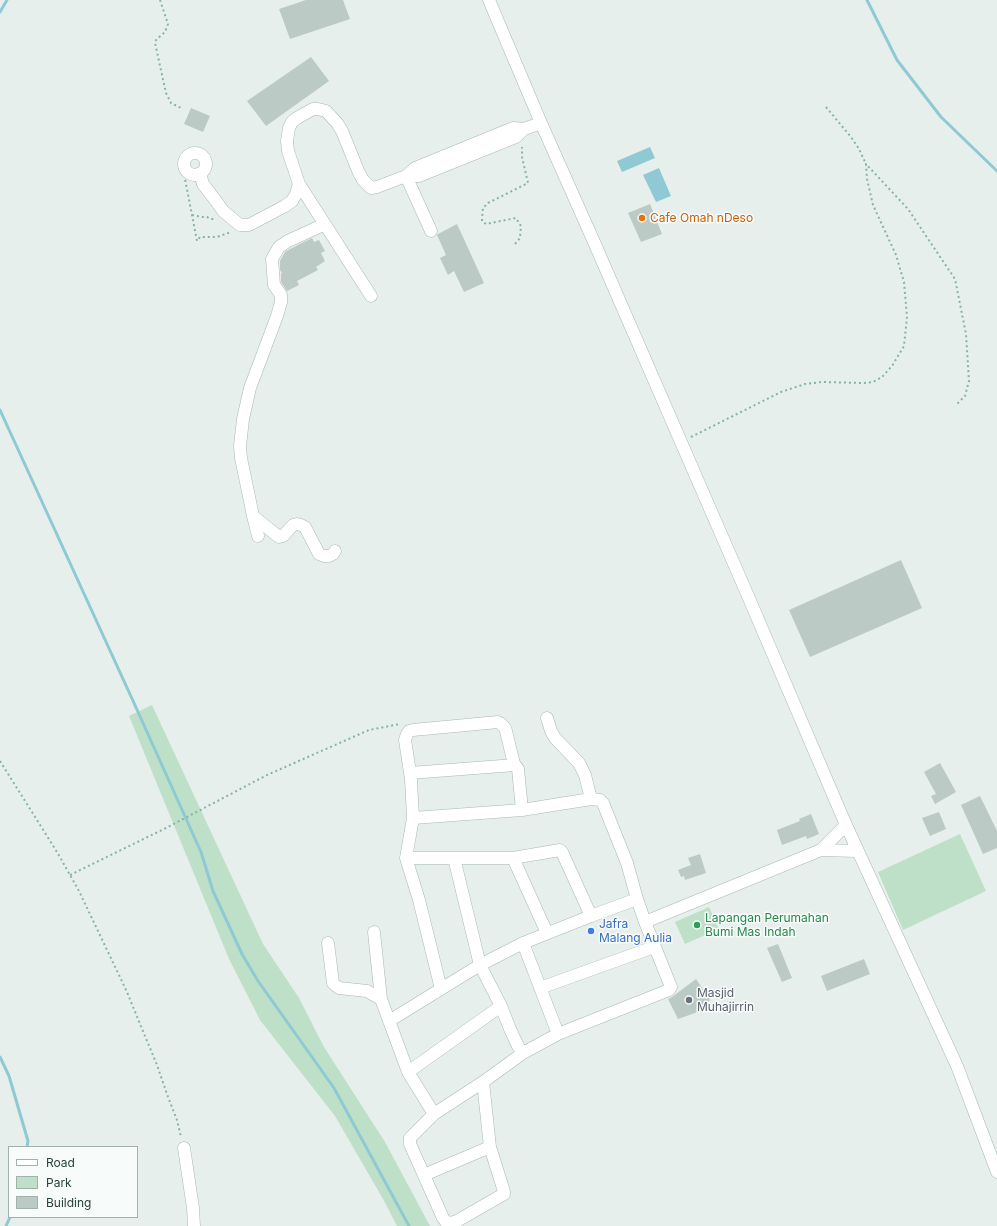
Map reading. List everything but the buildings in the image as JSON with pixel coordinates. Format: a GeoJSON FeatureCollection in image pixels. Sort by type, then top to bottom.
{"type":"FeatureCollection","features":[{"type":"Feature","properties":{"kind":"street"},"geometry":{"type":"LineString","coordinates":[[489,0],[857,851],[957,1066],[997,1172]]}},
{"type":"Feature","properties":{"kind":"street"},"geometry":{"type":"LineString","coordinates":[[371,296],[299,184],[288,150],[287,135],[292,122],[313,109],[326,111],[342,131],[359,173],[363,180],[371,188],[406,176],[415,168],[513,128],[524,130],[541,123]]}},
{"type":"Feature","properties":{"kind":"street"},"geometry":{"type":"LineString","coordinates":[[192,153],[199,153],[202,155],[206,162],[205,169],[196,175],[186,170],[184,163],[187,157],[192,153]]}},
{"type":"Feature","properties":{"kind":"street"},"geometry":{"type":"LineString","coordinates":[[200,173],[203,184],[228,215],[240,225],[249,225],[279,210],[292,201],[299,184]]}},
{"type":"Feature","properties":{"kind":"street"},"geometry":{"type":"LineString","coordinates":[[406,176],[431,231]]}},
{"type":"Feature","properties":{"kind":"street"},"geometry":{"type":"LineString","coordinates":[[258,536],[241,458],[240,446],[243,419],[250,388],[281,302],[281,295],[274,285],[272,259],[279,247],[288,241],[325,224]]}},
{"type":"Feature","properties":{"kind":"street"},"geometry":{"type":"LineString","coordinates":[[253,516],[279,537],[283,536],[293,525],[302,525],[305,527],[319,554],[328,556],[336,551]]}},
{"type":"Feature","properties":{"kind":"street"},"geometry":{"type":"LineString","coordinates":[[547,718],[555,738],[579,763],[585,775],[591,798]]}},
{"type":"Feature","properties":{"kind":"street"},"geometry":{"type":"LineString","coordinates":[[441,989],[419,900],[406,858],[413,818],[410,773],[405,740],[409,731],[500,723],[505,728],[514,764],[518,769],[522,810]]}},
{"type":"Feature","properties":{"kind":"street"},"geometry":{"type":"LineString","coordinates":[[410,773],[514,764]]}},
{"type":"Feature","properties":{"kind":"street"},"geometry":{"type":"LineString","coordinates":[[413,818],[522,810],[591,798],[597,799],[602,803],[627,863],[645,922],[670,985],[670,990],[558,1034],[523,1053],[483,1082],[434,1114],[410,1138],[410,1144],[443,1218],[446,1222],[450,1223],[457,1221],[504,1194],[504,1189],[490,1147],[483,1082]]}},
{"type":"Feature","properties":{"kind":"street"},"geometry":{"type":"LineString","coordinates":[[645,922],[821,850],[846,825]]}},
{"type":"Feature","properties":{"kind":"street"},"geometry":{"type":"LineString","coordinates":[[406,858],[513,858],[560,850],[591,916]]}},
{"type":"Feature","properties":{"kind":"street"},"geometry":{"type":"LineString","coordinates":[[821,850],[857,851]]}},
{"type":"Feature","properties":{"kind":"street"},"geometry":{"type":"LineString","coordinates":[[454,858],[480,965],[501,1006],[510,1030],[523,1053]]}},
{"type":"Feature","properties":{"kind":"street"},"geometry":{"type":"LineString","coordinates":[[513,858],[547,933]]}},
{"type":"Feature","properties":{"kind":"street"},"geometry":{"type":"LineString","coordinates":[[389,1021],[480,965],[523,943],[637,899]]}},
{"type":"Feature","properties":{"kind":"street"},"geometry":{"type":"LineString","coordinates":[[374,932],[381,999],[408,1072],[434,1114]]}},
{"type":"Feature","properties":{"kind":"street"},"geometry":{"type":"LineString","coordinates":[[523,943],[558,1034]]}},
{"type":"Feature","properties":{"kind":"street"},"geometry":{"type":"LineString","coordinates":[[328,944],[333,983],[335,986],[339,988],[366,991],[381,999]]}},
{"type":"Feature","properties":{"kind":"street"},"geometry":{"type":"LineString","coordinates":[[540,988],[654,947]]}},
{"type":"Feature","properties":{"kind":"street"},"geometry":{"type":"LineString","coordinates":[[408,1072],[501,1006]]}},
{"type":"Feature","properties":{"kind":"street"},"geometry":{"type":"LineString","coordinates":[[424,1175],[490,1147]]}},
{"type":"Feature","properties":{"kind":"street"},"geometry":{"type":"LineString","coordinates":[[184,1148],[191,1193],[194,1226]]}},
{"type":"Feature","properties":{"kind":"path"},"geometry":{"type":"LineString","coordinates":[[160,0],[168,24],[165,32],[156,40],[155,44],[166,93],[171,103],[183,109]]}},
{"type":"Feature","properties":{"kind":"path"},"geometry":{"type":"LineString","coordinates":[[681,442],[781,392],[805,384],[822,382],[873,382],[882,377],[892,366],[904,346],[907,317],[904,282],[896,255],[873,205],[867,179],[866,164],[860,149],[826,107]]}},
{"type":"Feature","properties":{"kind":"path"},"geometry":{"type":"LineString","coordinates":[[515,244],[520,238],[521,226],[516,218],[486,224],[482,221],[482,218],[483,208],[488,203],[528,183],[522,157],[524,130]]}},
{"type":"Feature","properties":{"kind":"path"},"geometry":{"type":"LineString","coordinates":[[866,164],[908,209],[955,279],[966,334],[969,381],[965,396],[956,405]]}},
{"type":"Feature","properties":{"kind":"path"},"geometry":{"type":"LineString","coordinates":[[186,170],[185,179],[197,241],[200,237],[217,237],[249,225]]}},
{"type":"Feature","properties":{"kind":"path"},"geometry":{"type":"LineString","coordinates":[[192,215],[219,220],[222,220],[228,215]]}},
{"type":"Feature","properties":{"kind":"path"},"geometry":{"type":"LineString","coordinates":[[70,875],[267,775],[369,730],[399,723],[409,731]]}},
{"type":"Feature","properties":{"kind":"path"},"geometry":{"type":"LineString","coordinates":[[0,761],[70,875],[127,992],[157,1065],[177,1120],[184,1148]]}},
{"type":"Feature","properties":{"kind":"green space"},"geometry":{"type":"Polygon","coordinates":[[[152,705],[263,944],[299,998],[324,1047],[385,1142],[430,1226],[397,1226],[335,1116],[260,1020],[229,959],[129,716],[152,705]]]}},
{"type":"Feature","properties":{"kind":"green space"},"geometry":{"type":"Polygon","coordinates":[[[960,834],[986,891],[903,930],[878,872],[960,834]]]}},
{"type":"Feature","properties":{"kind":"green space","name":"Lapangan Perumahan Bumi Mas Indah"},"geometry":{"type":"Polygon","coordinates":[[[709,907],[719,929],[685,944],[675,922],[709,907]]]}},
{"type":"Feature","properties":{"kind":"water"},"geometry":{"type":"Polygon","coordinates":[[[650,147],[655,158],[622,172],[617,161],[650,147]]]}},
{"type":"Feature","properties":{"kind":"water"},"geometry":{"type":"Polygon","coordinates":[[[659,168],[671,196],[656,202],[643,175],[659,168]]]}},
{"type":"Feature","properties":{"kind":"waterway"},"geometry":{"type":"LineString","coordinates":[[0,12],[7,0]]}},
{"type":"Feature","properties":{"kind":"waterway"},"geometry":{"type":"LineString","coordinates":[[867,0],[897,60],[941,117],[997,171]]}},
{"type":"Feature","properties":{"kind":"waterway"},"geometry":{"type":"LineString","coordinates":[[0,410],[201,852],[213,891],[242,954],[258,981],[334,1088],[409,1226]]}},
{"type":"Feature","properties":{"kind":"waterway"},"geometry":{"type":"LineString","coordinates":[[0,1057],[9,1076],[28,1141],[27,1146]]}},
{"type":"Feature","properties":{"kind":"waterway"},"geometry":{"type":"LineString","coordinates":[[6,1226],[10,1218]]}},
{"type":"Feature","properties":{"kind":"place","name":"Cafe Omah nDeso"},"geometry":{"type":"Point","coordinates":[642,218]}},
{"type":"Feature","properties":{"kind":"place","name":"Lapangan Perumahan Bumi Mas Indah"},"geometry":{"type":"Point","coordinates":[697,925]}},
{"type":"Feature","properties":{"kind":"place","name":"Jafra Malang Aulia"},"geometry":{"type":"Point","coordinates":[591,931]}},
{"type":"Feature","properties":{"kind":"place","name":"Masjid Muhajirrin"},"geometry":{"type":"Point","coordinates":[689,1000]}}]}
